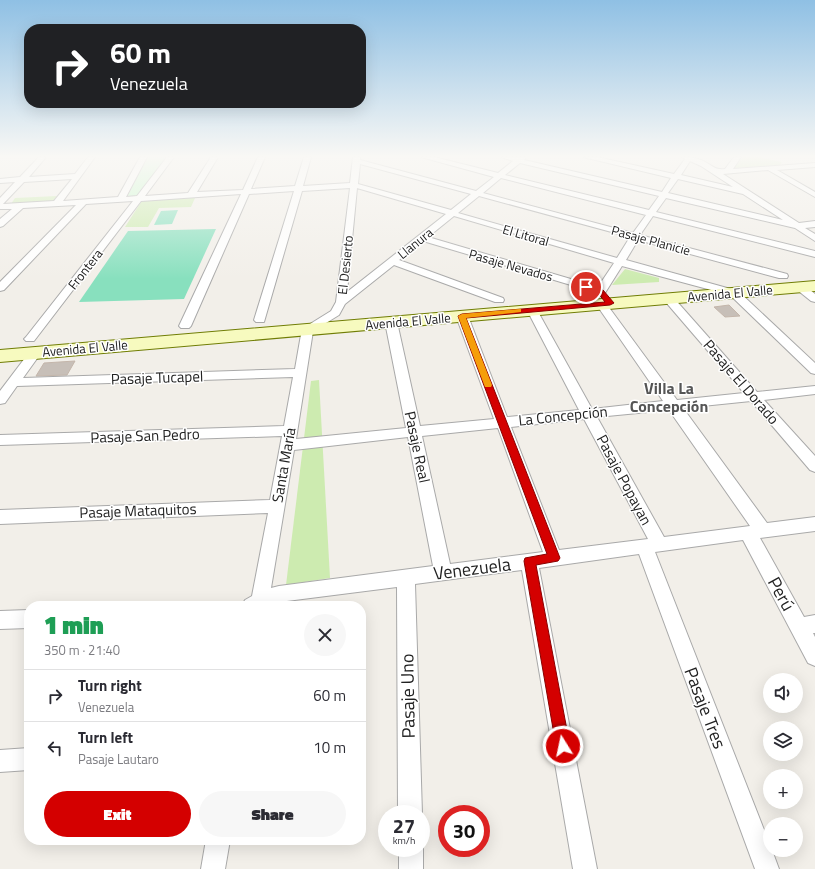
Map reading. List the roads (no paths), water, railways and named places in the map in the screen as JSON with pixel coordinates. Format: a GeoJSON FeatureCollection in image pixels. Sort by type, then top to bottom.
{"type":"FeatureCollection","features":[{"type":"Feature","properties":{"kind":"street"},"geometry":{"type":"LineString","coordinates":[[57,203],[61,198]]}},
{"type":"Feature","properties":{"kind":"street","name":"Frontera"},"geometry":{"type":"LineString","coordinates":[[0,400],[13,382],[32,346],[140,198]]}},
{"type":"Feature","properties":{"kind":"street","name":"El Litoral"},"geometry":{"type":"LineString","coordinates":[[0,207],[148,198]]}},
{"type":"Feature","properties":{"kind":"street"},"geometry":{"type":"LineString","coordinates":[[185,326],[243,198]]}},
{"type":"Feature","properties":{"kind":"street"},"geometry":{"type":"LineString","coordinates":[[260,320],[296,198]]}},
{"type":"Feature","properties":{"kind":"street","name":"El Desierto"},"geometry":{"type":"LineString","coordinates":[[338,308],[352,198]]}},
{"type":"Feature","properties":{"kind":"street","name":"El Litoral"},"geometry":{"type":"LineString","coordinates":[[398,198],[693,283],[734,292]]}},
{"type":"Feature","properties":{"kind":"street","name":"Llanura"},"geometry":{"type":"LineString","coordinates":[[308,329],[338,308],[392,261],[471,198]]}},
{"type":"Feature","properties":{"kind":"street","name":"Pasaje Planicie"},"geometry":{"type":"LineString","coordinates":[[494,198],[783,276]]}},
{"type":"Feature","properties":{"kind":"street"},"geometry":{"type":"LineString","coordinates":[[585,198],[815,254]]}},
{"type":"Feature","properties":{"kind":"street"},"geometry":{"type":"LineString","coordinates":[[604,299],[620,262],[661,198]]}},
{"type":"Feature","properties":{"kind":"street"},"geometry":{"type":"LineString","coordinates":[[678,198],[796,226],[815,224]]}},
{"type":"Feature","properties":{"kind":"street"},"geometry":{"type":"LineString","coordinates":[[754,198],[815,238]]}},
{"type":"Feature","properties":{"kind":"street"},"geometry":{"type":"LineString","coordinates":[[0,288],[83,202]]}},
{"type":"Feature","properties":{"kind":"street"},"geometry":{"type":"LineString","coordinates":[[0,224],[20,206]]}},
{"type":"Feature","properties":{"kind":"street","name":"Pasaje Nevados"},"geometry":{"type":"LineString","coordinates":[[421,238],[604,299]]}},
{"type":"Feature","properties":{"kind":"street"},"geometry":{"type":"LineString","coordinates":[[392,261],[499,300]]}},
{"type":"Feature","properties":{"kind":"street","name":"Avenida El Valle"},"geometry":{"type":"LineString","coordinates":[[0,341],[32,346],[308,329],[532,310],[693,283],[815,273]]}},
{"type":"Feature","properties":{"kind":"street"},"geometry":{"type":"LineString","coordinates":[[807,286],[815,300]]}},
{"type":"Feature","properties":{"kind":"street","name":"Avenida El Valle"},"geometry":{"type":"LineString","coordinates":[[0,356],[32,346],[185,326],[260,320],[338,308],[499,300],[668,298],[807,286]]}},
{"type":"Feature","properties":{"kind":"street"},"geometry":{"type":"LineString","coordinates":[[734,292],[815,370]]}},
{"type":"Feature","properties":{"kind":"street","name":"Pasaje El Dorado"},"geometry":{"type":"LineString","coordinates":[[668,298],[815,466]]}},
{"type":"Feature","properties":{"kind":"street","name":"Perú"},"geometry":{"type":"LineString","coordinates":[[604,299],[756,532],[807,626],[815,656]]}},
{"type":"Feature","properties":{"kind":"street","name":"Pasaje Popayan"},"geometry":{"type":"LineString","coordinates":[[532,310],[588,413],[651,545]]}},
{"type":"Feature","properties":{"kind":"street"},"geometry":{"type":"LineString","coordinates":[[462,316],[554,558]]}},
{"type":"Feature","properties":{"kind":"street","name":"Pasaje Real"},"geometry":{"type":"LineString","coordinates":[[391,322],[443,573]]}},
{"type":"Feature","properties":{"kind":"street","name":"Santa María"},"geometry":{"type":"LineString","coordinates":[[258,601],[277,506],[308,329]]}},
{"type":"Feature","properties":{"kind":"street","name":"Pasaje Tucapel"},"geometry":{"type":"LineString","coordinates":[[13,382],[301,373]]}},
{"type":"Feature","properties":{"kind":"street","name":"La Concepción"},"geometry":{"type":"LineString","coordinates":[[289,438],[413,432],[815,390]]}},
{"type":"Feature","properties":{"kind":"street","name":"Pasaje San Pedro"},"geometry":{"type":"LineString","coordinates":[[0,440],[289,438]]}},
{"type":"Feature","properties":{"kind":"street","name":"Pasaje Mataquitos"},"geometry":{"type":"LineString","coordinates":[[0,517],[277,506]]}},
{"type":"Feature","properties":{"kind":"street","name":"Venezuela"},"geometry":{"type":"LineString","coordinates":[[264,601],[280,594],[815,524]]}},
{"type":"Feature","properties":{"kind":"street","name":"Pasaje Tres"},"geometry":{"type":"LineString","coordinates":[[651,545],[767,869]]}},
{"type":"Feature","properties":{"kind":"street"},"geometry":{"type":"LineString","coordinates":[[529,561],[585,869]]}},
{"type":"Feature","properties":{"kind":"street","name":"Pasaje Uno"},"geometry":{"type":"LineString","coordinates":[[406,577],[410,805]]}},
{"type":"Feature","properties":{"kind":"street"},"geometry":{"type":"LineString","coordinates":[[0,620],[24,619]]}},
{"type":"Feature","properties":{"kind":"street"},"geometry":{"type":"LineString","coordinates":[[0,761],[24,759]]}},
{"type":"Feature","properties":{"kind":"street"},"geometry":{"type":"LineString","coordinates":[[212,869],[217,845]]}},
{"type":"Feature","properties":{"kind":"street"},"geometry":{"type":"LineString","coordinates":[[411,857],[411,869]]}},
{"type":"Feature","properties":{"kind":"district","name":"Villa La Concepción"},"geometry":{"type":"Point","coordinates":[669,397]}}]}
